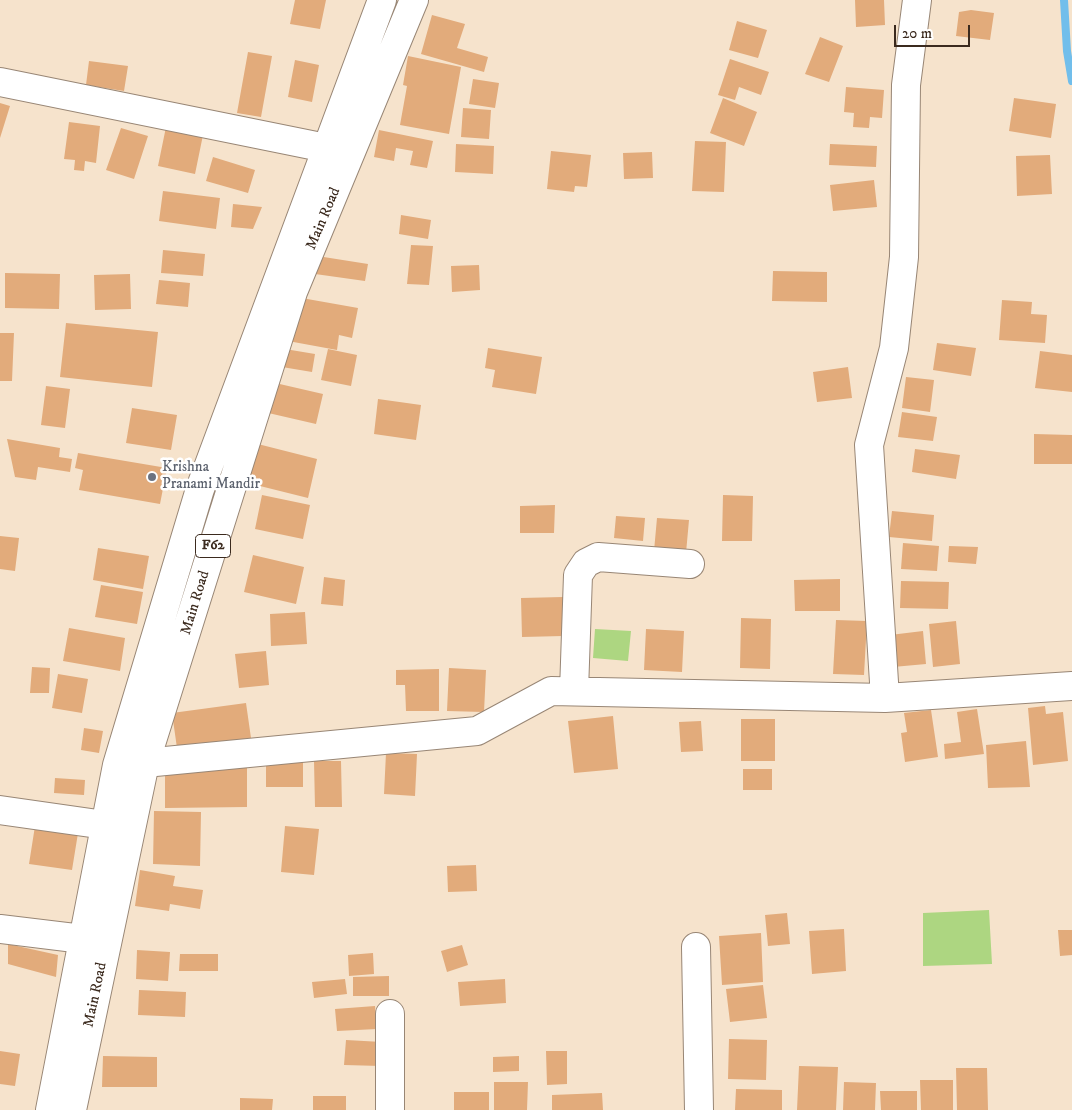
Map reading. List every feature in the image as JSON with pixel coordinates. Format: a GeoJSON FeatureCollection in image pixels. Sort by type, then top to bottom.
{"type":"FeatureCollection","features":[{"type":"Feature","properties":{"kind":"street","name":"Main Road"},"geometry":{"type":"LineString","coordinates":[[50,1110],[117,765],[200,489],[382,0]]}},
{"type":"Feature","properties":{"kind":"street","name":"Main Road"},"geometry":{"type":"LineString","coordinates":[[72,1110],[145,763],[292,292],[414,0]]}},
{"type":"Feature","properties":{"kind":"street"},"geometry":{"type":"LineString","coordinates":[[885,698],[869,444],[894,348],[904,257],[906,85],[917,0]]}},
{"type":"Feature","properties":{"kind":"street"},"geometry":{"type":"LineString","coordinates":[[0,82],[326,148]]}},
{"type":"Feature","properties":{"kind":"street"},"geometry":{"type":"LineString","coordinates":[[574,691],[578,575],[586,563],[598,557],[690,564]]}},
{"type":"Feature","properties":{"kind":"street"},"geometry":{"type":"LineString","coordinates":[[117,765],[477,731],[551,690],[885,698],[1072,686]]}},
{"type":"Feature","properties":{"kind":"street"},"geometry":{"type":"LineString","coordinates":[[0,810],[105,825]]}},
{"type":"Feature","properties":{"kind":"street"},"geometry":{"type":"LineString","coordinates":[[0,929],[83,939]]}},
{"type":"Feature","properties":{"kind":"street"},"geometry":{"type":"LineString","coordinates":[[696,946],[699,1110]]}},
{"type":"Feature","properties":{"kind":"street"},"geometry":{"type":"LineString","coordinates":[[390,1014],[390,1110]]}},
{"type":"Feature","properties":{"kind":"green space"},"geometry":{"type":"Polygon","coordinates":[[[595,629],[631,631],[628,661],[593,658],[595,629]]]}},
{"type":"Feature","properties":{"kind":"green space"},"geometry":{"type":"Polygon","coordinates":[[[989,910],[992,964],[923,966],[923,913],[989,910]]]}},
{"type":"Feature","properties":{"kind":"building"},"geometry":{"type":"Polygon","coordinates":[[[295,0],[326,0],[320,29],[290,24],[295,0]]]}},
{"type":"Feature","properties":{"kind":"building"},"geometry":{"type":"Polygon","coordinates":[[[855,0],[884,0],[885,25],[856,27],[855,0]]]}},
{"type":"Feature","properties":{"kind":"building"},"geometry":{"type":"Polygon","coordinates":[[[971,10],[994,13],[990,40],[956,36],[959,12],[971,10]]]}},
{"type":"Feature","properties":{"kind":"building"},"geometry":{"type":"Polygon","coordinates":[[[432,15],[465,24],[457,48],[488,57],[484,72],[421,54],[432,15]]]}},
{"type":"Feature","properties":{"kind":"building"},"geometry":{"type":"Polygon","coordinates":[[[737,21],[767,30],[758,58],[729,50],[737,21]]]}},
{"type":"Feature","properties":{"kind":"building"},"geometry":{"type":"Polygon","coordinates":[[[820,37],[843,46],[829,82],[805,74],[820,37]]]}},
{"type":"Feature","properties":{"kind":"building"},"geometry":{"type":"Polygon","coordinates":[[[248,52],[272,56],[261,117],[237,113],[248,52]]]}},
{"type":"Feature","properties":{"kind":"building"},"geometry":{"type":"Polygon","coordinates":[[[408,56],[461,67],[449,134],[400,125],[407,86],[403,85],[408,56]]]}},
{"type":"Feature","properties":{"kind":"building"},"geometry":{"type":"Polygon","coordinates":[[[730,59],[769,72],[761,95],[739,87],[735,100],[718,95],[730,59]]]}},
{"type":"Feature","properties":{"kind":"building"},"geometry":{"type":"Polygon","coordinates":[[[295,60],[319,65],[312,102],[288,97],[295,60]]]}},
{"type":"Feature","properties":{"kind":"building"},"geometry":{"type":"Polygon","coordinates":[[[89,61],[128,66],[124,91],[86,85],[89,61]]]}},
{"type":"Feature","properties":{"kind":"building"},"geometry":{"type":"Polygon","coordinates":[[[473,79],[499,83],[495,108],[469,104],[473,79]]]}},
{"type":"Feature","properties":{"kind":"building"},"geometry":{"type":"Polygon","coordinates":[[[846,87],[884,90],[882,118],[870,117],[869,128],[853,127],[854,113],[844,112],[846,87]]]}},
{"type":"Feature","properties":{"kind":"building"},"geometry":{"type":"Polygon","coordinates":[[[723,98],[757,112],[744,146],[710,133],[723,98]]]}},
{"type":"Feature","properties":{"kind":"building"},"geometry":{"type":"Polygon","coordinates":[[[1014,98],[1056,104],[1051,138],[1009,131],[1014,98]]]}},
{"type":"Feature","properties":{"kind":"building"},"geometry":{"type":"Polygon","coordinates":[[[0,103],[10,106],[0,138],[0,103]]]}},
{"type":"Feature","properties":{"kind":"building"},"geometry":{"type":"Polygon","coordinates":[[[463,108],[491,110],[489,139],[461,137],[463,108]]]}},
{"type":"Feature","properties":{"kind":"building"},"geometry":{"type":"Polygon","coordinates":[[[69,122],[100,126],[96,163],[85,161],[84,171],[74,170],[75,160],[64,159],[69,122]]]}},
{"type":"Feature","properties":{"kind":"building"},"geometry":{"type":"Polygon","coordinates":[[[166,127],[203,135],[195,174],[158,166],[166,127]]]}},
{"type":"Feature","properties":{"kind":"building"},"geometry":{"type":"Polygon","coordinates":[[[121,128],[148,136],[134,179],[106,170],[121,128]]]}},
{"type":"Feature","properties":{"kind":"building"},"geometry":{"type":"Polygon","coordinates":[[[379,130],[433,141],[427,168],[410,165],[413,151],[396,148],[394,161],[374,157],[379,130]]]}},
{"type":"Feature","properties":{"kind":"building"},"geometry":{"type":"Polygon","coordinates":[[[695,141],[726,142],[724,192],[692,191],[695,141]]]}},
{"type":"Feature","properties":{"kind":"building"},"geometry":{"type":"Polygon","coordinates":[[[456,144],[494,146],[493,174],[455,172],[456,144]]]}},
{"type":"Feature","properties":{"kind":"building"},"geometry":{"type":"Polygon","coordinates":[[[830,144],[877,146],[876,167],[829,165],[830,144]]]}},
{"type":"Feature","properties":{"kind":"building"},"geometry":{"type":"Polygon","coordinates":[[[551,151],[591,155],[587,187],[575,186],[574,192],[547,189],[551,151]]]}},
{"type":"Feature","properties":{"kind":"building"},"geometry":{"type":"Polygon","coordinates":[[[652,152],[653,178],[624,179],[623,153],[652,152]]]}},
{"type":"Feature","properties":{"kind":"building"},"geometry":{"type":"Polygon","coordinates":[[[1050,155],[1052,194],[1017,196],[1016,156],[1050,155]]]}},
{"type":"Feature","properties":{"kind":"building"},"geometry":{"type":"Polygon","coordinates":[[[213,157],[255,170],[248,193],[206,181],[213,157]]]}},
{"type":"Feature","properties":{"kind":"building"},"geometry":{"type":"Polygon","coordinates":[[[874,180],[877,207],[833,211],[830,185],[874,180]]]}},
{"type":"Feature","properties":{"kind":"building"},"geometry":{"type":"Polygon","coordinates":[[[163,191],[220,198],[216,229],[159,221],[163,191]]]}},
{"type":"Feature","properties":{"kind":"building"},"geometry":{"type":"Polygon","coordinates":[[[233,204],[262,207],[253,229],[231,227],[233,204]]]}},
{"type":"Feature","properties":{"kind":"building"},"geometry":{"type":"Polygon","coordinates":[[[401,215],[431,220],[428,239],[399,234],[401,215]]]}},
{"type":"Feature","properties":{"kind":"building"},"geometry":{"type":"Polygon","coordinates":[[[411,245],[433,246],[429,285],[407,284],[411,245]]]}},
{"type":"Feature","properties":{"kind":"building"},"geometry":{"type":"Polygon","coordinates":[[[163,250],[205,254],[203,276],[161,273],[163,250]]]}},
{"type":"Feature","properties":{"kind":"building"},"geometry":{"type":"Polygon","coordinates":[[[311,255],[368,264],[365,281],[308,273],[311,255]]]}},
{"type":"Feature","properties":{"kind":"building"},"geometry":{"type":"Polygon","coordinates":[[[479,265],[480,290],[452,292],[451,266],[479,265]]]}},
{"type":"Feature","properties":{"kind":"building"},"geometry":{"type":"Polygon","coordinates":[[[773,271],[827,272],[827,302],[772,301],[773,271]]]}},
{"type":"Feature","properties":{"kind":"building"},"geometry":{"type":"Polygon","coordinates":[[[5,273],[60,274],[59,309],[5,308],[5,273]]]}},
{"type":"Feature","properties":{"kind":"building"},"geometry":{"type":"Polygon","coordinates":[[[130,274],[131,309],[95,310],[94,275],[130,274]]]}},
{"type":"Feature","properties":{"kind":"building"},"geometry":{"type":"Polygon","coordinates":[[[159,280],[190,283],[188,307],[156,304],[159,280]]]}},
{"type":"Feature","properties":{"kind":"building"},"geometry":{"type":"Polygon","coordinates":[[[296,297],[358,308],[352,338],[339,335],[337,350],[288,341],[296,297]]]}},
{"type":"Feature","properties":{"kind":"building"},"geometry":{"type":"Polygon","coordinates":[[[1002,300],[1032,302],[1031,314],[1047,315],[1045,343],[999,340],[1002,300]]]}},
{"type":"Feature","properties":{"kind":"building"},"geometry":{"type":"Polygon","coordinates":[[[66,323],[158,332],[152,387],[60,377],[66,323]]]}},
{"type":"Feature","properties":{"kind":"building"},"geometry":{"type":"Polygon","coordinates":[[[0,333],[14,333],[12,381],[0,381],[0,333]]]}},
{"type":"Feature","properties":{"kind":"building"},"geometry":{"type":"Polygon","coordinates":[[[937,343],[976,348],[971,376],[933,370],[937,343]]]}},
{"type":"Feature","properties":{"kind":"building"},"geometry":{"type":"Polygon","coordinates":[[[279,348],[315,354],[312,372],[276,366],[279,348]]]}},
{"type":"Feature","properties":{"kind":"building"},"geometry":{"type":"Polygon","coordinates":[[[488,348],[542,357],[536,394],[492,387],[495,370],[485,368],[488,348]]]}},
{"type":"Feature","properties":{"kind":"building"},"geometry":{"type":"Polygon","coordinates":[[[328,349],[357,355],[351,386],[321,380],[328,349]]]}},
{"type":"Feature","properties":{"kind":"building"},"geometry":{"type":"Polygon","coordinates":[[[1040,351],[1072,355],[1072,392],[1035,388],[1040,351]]]}},
{"type":"Feature","properties":{"kind":"building"},"geometry":{"type":"Polygon","coordinates":[[[848,367],[852,398],[817,402],[813,372],[848,367]]]}},
{"type":"Feature","properties":{"kind":"building"},"geometry":{"type":"Polygon","coordinates":[[[906,377],[934,380],[930,412],[902,408],[906,377]]]}},
{"type":"Feature","properties":{"kind":"building"},"geometry":{"type":"Polygon","coordinates":[[[271,382],[323,394],[316,424],[264,412],[271,382]]]}},
{"type":"Feature","properties":{"kind":"building"},"geometry":{"type":"Polygon","coordinates":[[[46,386],[70,389],[65,428],[41,425],[46,386]]]}},
{"type":"Feature","properties":{"kind":"building"},"geometry":{"type":"Polygon","coordinates":[[[378,399],[421,405],[416,440],[374,434],[378,399]]]}},
{"type":"Feature","properties":{"kind":"building"},"geometry":{"type":"Polygon","coordinates":[[[132,408],[177,415],[171,450],[126,443],[132,408]]]}},
{"type":"Feature","properties":{"kind":"building"},"geometry":{"type":"Polygon","coordinates":[[[902,412],[937,417],[933,441],[898,437],[902,412]]]}},
{"type":"Feature","properties":{"kind":"building"},"geometry":{"type":"Polygon","coordinates":[[[1034,434],[1072,435],[1072,464],[1034,464],[1034,434]]]}},
{"type":"Feature","properties":{"kind":"building"},"geometry":{"type":"Polygon","coordinates":[[[7,439],[60,448],[59,457],[72,459],[70,472],[38,467],[36,480],[15,477],[7,439]]]}},
{"type":"Feature","properties":{"kind":"building"},"geometry":{"type":"Polygon","coordinates":[[[246,441],[317,459],[308,498],[236,480],[246,441]]]}},
{"type":"Feature","properties":{"kind":"building"},"geometry":{"type":"Polygon","coordinates":[[[915,449],[960,455],[956,479],[912,472],[915,449]]]}},
{"type":"Feature","properties":{"kind":"building"},"geometry":{"type":"Polygon","coordinates":[[[78,453],[167,468],[160,504],[79,490],[83,470],[75,468],[78,453]]]}},
{"type":"Feature","properties":{"kind":"building"},"geometry":{"type":"Polygon","coordinates":[[[262,495],[310,505],[303,539],[255,529],[262,495]]]}},
{"type":"Feature","properties":{"kind":"building"},"geometry":{"type":"Polygon","coordinates":[[[723,495],[753,496],[752,541],[722,541],[723,495]]]}},
{"type":"Feature","properties":{"kind":"building"},"geometry":{"type":"Polygon","coordinates":[[[555,505],[554,533],[520,533],[520,506],[555,505]]]}},
{"type":"Feature","properties":{"kind":"building"},"geometry":{"type":"Polygon","coordinates":[[[892,511],[934,515],[932,541],[889,537],[892,511]]]}},
{"type":"Feature","properties":{"kind":"building"},"geometry":{"type":"Polygon","coordinates":[[[616,516],[645,518],[643,541],[614,538],[616,516]]]}},
{"type":"Feature","properties":{"kind":"building"},"geometry":{"type":"Polygon","coordinates":[[[657,518],[689,520],[686,553],[654,551],[657,518]]]}},
{"type":"Feature","properties":{"kind":"building"},"geometry":{"type":"Polygon","coordinates":[[[0,536],[19,538],[15,571],[0,569],[0,536]]]}},
{"type":"Feature","properties":{"kind":"building"},"geometry":{"type":"Polygon","coordinates":[[[903,543],[939,546],[937,571],[901,569],[903,543]]]}},
{"type":"Feature","properties":{"kind":"building"},"geometry":{"type":"Polygon","coordinates":[[[949,546],[978,547],[976,564],[948,562],[949,546]]]}},
{"type":"Feature","properties":{"kind":"building"},"geometry":{"type":"Polygon","coordinates":[[[98,548],[149,556],[143,589],[93,580],[98,548]]]}},
{"type":"Feature","properties":{"kind":"building"},"geometry":{"type":"Polygon","coordinates":[[[253,555],[304,567],[296,604],[244,592],[253,555]]]}},
{"type":"Feature","properties":{"kind":"building"},"geometry":{"type":"Polygon","coordinates":[[[324,577],[345,580],[343,606],[321,604],[324,577]]]}},
{"type":"Feature","properties":{"kind":"building"},"geometry":{"type":"Polygon","coordinates":[[[840,579],[840,611],[795,611],[794,580],[840,579]]]}},
{"type":"Feature","properties":{"kind":"building"},"geometry":{"type":"Polygon","coordinates":[[[901,581],[949,582],[948,609],[900,608],[901,581]]]}},
{"type":"Feature","properties":{"kind":"building"},"geometry":{"type":"Polygon","coordinates":[[[101,585],[143,592],[137,624],[95,617],[101,585]]]}},
{"type":"Feature","properties":{"kind":"building"},"geometry":{"type":"Polygon","coordinates":[[[563,597],[563,636],[522,637],[521,598],[563,597]]]}},
{"type":"Feature","properties":{"kind":"building"},"geometry":{"type":"Polygon","coordinates":[[[305,612],[307,644],[271,646],[270,614],[305,612]]]}},
{"type":"Feature","properties":{"kind":"building"},"geometry":{"type":"Polygon","coordinates":[[[741,618],[771,619],[770,669],[740,668],[741,618]]]}},
{"type":"Feature","properties":{"kind":"building"},"geometry":{"type":"Polygon","coordinates":[[[836,620],[867,621],[864,675],[833,674],[836,620]]]}},
{"type":"Feature","properties":{"kind":"building"},"geometry":{"type":"Polygon","coordinates":[[[956,621],[960,664],[933,667],[929,624],[956,621]]]}},
{"type":"Feature","properties":{"kind":"building"},"geometry":{"type":"Polygon","coordinates":[[[69,628],[125,638],[120,671],[63,661],[69,628]]]}},
{"type":"Feature","properties":{"kind":"building"},"geometry":{"type":"Polygon","coordinates":[[[646,629],[684,631],[682,672],[644,670],[646,629]]]}},
{"type":"Feature","properties":{"kind":"building"},"geometry":{"type":"Polygon","coordinates":[[[923,631],[926,664],[893,667],[890,635],[923,631]]]}},
{"type":"Feature","properties":{"kind":"building"},"geometry":{"type":"Polygon","coordinates":[[[266,651],[269,685],[239,688],[235,654],[266,651]]]}},
{"type":"Feature","properties":{"kind":"building"},"geometry":{"type":"Polygon","coordinates":[[[32,667],[50,668],[49,693],[30,693],[32,667]]]}},
{"type":"Feature","properties":{"kind":"building"},"geometry":{"type":"Polygon","coordinates":[[[449,668],[486,670],[484,712],[447,711],[449,668]]]}},
{"type":"Feature","properties":{"kind":"building"},"geometry":{"type":"Polygon","coordinates":[[[439,669],[439,711],[406,711],[405,685],[396,685],[396,670],[439,669]]]}},
{"type":"Feature","properties":{"kind":"building"},"geometry":{"type":"Polygon","coordinates":[[[58,674],[88,679],[82,713],[52,708],[58,674]]]}},
{"type":"Feature","properties":{"kind":"building"},"geometry":{"type":"Polygon","coordinates":[[[246,703],[251,738],[177,748],[172,713],[246,703]]]}},
{"type":"Feature","properties":{"kind":"building"},"geometry":{"type":"Polygon","coordinates":[[[1045,706],[1046,714],[1063,712],[1068,761],[1033,765],[1028,708],[1045,706]]]}},
{"type":"Feature","properties":{"kind":"building"},"geometry":{"type":"Polygon","coordinates":[[[977,709],[984,754],[945,759],[944,744],[961,742],[957,712],[977,709]]]}},
{"type":"Feature","properties":{"kind":"building"},"geometry":{"type":"Polygon","coordinates":[[[931,710],[938,757],[905,762],[901,733],[907,732],[904,713],[931,710]]]}},
{"type":"Feature","properties":{"kind":"building"},"geometry":{"type":"Polygon","coordinates":[[[613,716],[618,769],[574,773],[568,721],[613,716]]]}},
{"type":"Feature","properties":{"kind":"building"},"geometry":{"type":"Polygon","coordinates":[[[741,719],[775,719],[775,761],[741,761],[741,719]]]}},
{"type":"Feature","properties":{"kind":"building"},"geometry":{"type":"Polygon","coordinates":[[[701,721],[703,751],[681,752],[679,722],[701,721]]]}},
{"type":"Feature","properties":{"kind":"building"},"geometry":{"type":"Polygon","coordinates":[[[84,728],[103,731],[99,753],[81,750],[84,728]]]}},
{"type":"Feature","properties":{"kind":"building"},"geometry":{"type":"Polygon","coordinates":[[[1026,741],[1030,787],[988,788],[986,745],[1026,741]]]}},
{"type":"Feature","properties":{"kind":"building"},"geometry":{"type":"Polygon","coordinates":[[[386,753],[417,754],[415,796],[384,794],[386,753]]]}},
{"type":"Feature","properties":{"kind":"building"},"geometry":{"type":"Polygon","coordinates":[[[314,761],[341,761],[342,807],[315,807],[314,761]]]}},
{"type":"Feature","properties":{"kind":"building"},"geometry":{"type":"Polygon","coordinates":[[[266,762],[303,762],[303,787],[266,787],[266,762]]]}},
{"type":"Feature","properties":{"kind":"building"},"geometry":{"type":"Polygon","coordinates":[[[247,767],[247,807],[165,808],[165,768],[247,767]]]}},
{"type":"Feature","properties":{"kind":"building"},"geometry":{"type":"Polygon","coordinates":[[[743,769],[772,769],[772,790],[743,790],[743,769]]]}},
{"type":"Feature","properties":{"kind":"building"},"geometry":{"type":"Polygon","coordinates":[[[55,778],[85,780],[84,795],[54,793],[55,778]]]}},
{"type":"Feature","properties":{"kind":"building"},"geometry":{"type":"Polygon","coordinates":[[[154,811],[201,812],[200,866],[153,864],[154,811]]]}},
{"type":"Feature","properties":{"kind":"building"},"geometry":{"type":"Polygon","coordinates":[[[35,826],[78,833],[72,870],[29,864],[35,826]]]}},
{"type":"Feature","properties":{"kind":"building"},"geometry":{"type":"Polygon","coordinates":[[[285,826],[319,829],[314,875],[281,872],[285,826]]]}},
{"type":"Feature","properties":{"kind":"building"},"geometry":{"type":"Polygon","coordinates":[[[476,865],[477,891],[448,892],[447,866],[476,865]]]}},
{"type":"Feature","properties":{"kind":"building"},"geometry":{"type":"Polygon","coordinates":[[[140,870],[175,876],[173,886],[203,890],[200,909],[170,904],[169,911],[135,906],[140,870]]]}},
{"type":"Feature","properties":{"kind":"building"},"geometry":{"type":"Polygon","coordinates":[[[787,913],[790,944],[768,946],[765,915],[787,913]]]}},
{"type":"Feature","properties":{"kind":"building"},"geometry":{"type":"Polygon","coordinates":[[[844,929],[846,971],[812,974],[809,931],[844,929]]]}},
{"type":"Feature","properties":{"kind":"building"},"geometry":{"type":"Polygon","coordinates":[[[1058,930],[1072,930],[1072,955],[1060,956],[1058,930]]]}},
{"type":"Feature","properties":{"kind":"building"},"geometry":{"type":"Polygon","coordinates":[[[761,933],[763,982],[722,985],[719,936],[761,933]]]}},
{"type":"Feature","properties":{"kind":"building"},"geometry":{"type":"Polygon","coordinates":[[[8,944],[58,955],[56,977],[8,964],[8,944]]]}},
{"type":"Feature","properties":{"kind":"building"},"geometry":{"type":"Polygon","coordinates":[[[462,945],[468,965],[447,972],[441,951],[462,945]]]}},
{"type":"Feature","properties":{"kind":"building"},"geometry":{"type":"Polygon","coordinates":[[[137,950],[170,952],[168,981],[136,979],[137,950]]]}},
{"type":"Feature","properties":{"kind":"building"},"geometry":{"type":"Polygon","coordinates":[[[373,953],[374,974],[349,976],[348,955],[373,953]]]}},
{"type":"Feature","properties":{"kind":"building"},"geometry":{"type":"Polygon","coordinates":[[[180,954],[218,954],[218,971],[179,971],[180,954]]]}},
{"type":"Feature","properties":{"kind":"building"},"geometry":{"type":"Polygon","coordinates":[[[389,976],[389,996],[353,996],[353,977],[389,976]]]}},
{"type":"Feature","properties":{"kind":"building"},"geometry":{"type":"Polygon","coordinates":[[[345,979],[347,994],[314,998],[312,982],[345,979]]]}},
{"type":"Feature","properties":{"kind":"building"},"geometry":{"type":"Polygon","coordinates":[[[505,979],[506,1003],[460,1006],[458,982],[505,979]]]}},
{"type":"Feature","properties":{"kind":"building"},"geometry":{"type":"Polygon","coordinates":[[[763,985],[767,1018],[730,1022],[726,989],[763,985]]]}},
{"type":"Feature","properties":{"kind":"building"},"geometry":{"type":"Polygon","coordinates":[[[139,990],[186,992],[185,1017],[138,1015],[139,990]]]}},
{"type":"Feature","properties":{"kind":"building"},"geometry":{"type":"Polygon","coordinates":[[[375,1006],[377,1029],[337,1031],[335,1009],[375,1006]]]}},
{"type":"Feature","properties":{"kind":"building"},"geometry":{"type":"Polygon","coordinates":[[[729,1039],[767,1040],[766,1080],[728,1079],[729,1039]]]}},
{"type":"Feature","properties":{"kind":"building"},"geometry":{"type":"Polygon","coordinates":[[[346,1040],[382,1042],[381,1066],[344,1065],[346,1040]]]}},
{"type":"Feature","properties":{"kind":"building"},"geometry":{"type":"Polygon","coordinates":[[[0,1051],[20,1054],[15,1086],[0,1084],[0,1051]]]}},
{"type":"Feature","properties":{"kind":"building"},"geometry":{"type":"Polygon","coordinates":[[[546,1051],[567,1051],[567,1084],[547,1085],[546,1051]]]}},
{"type":"Feature","properties":{"kind":"building"},"geometry":{"type":"Polygon","coordinates":[[[103,1056],[157,1057],[157,1087],[102,1087],[103,1056]]]}},
{"type":"Feature","properties":{"kind":"building"},"geometry":{"type":"Polygon","coordinates":[[[519,1056],[519,1071],[493,1072],[493,1057],[519,1056]]]}},
{"type":"Feature","properties":{"kind":"building"},"geometry":{"type":"Polygon","coordinates":[[[799,1066],[838,1067],[836,1110],[797,1110],[799,1066]]]}},
{"type":"Feature","properties":{"kind":"building"},"geometry":{"type":"Polygon","coordinates":[[[956,1068],[987,1068],[988,1110],[957,1110],[956,1068]]]}},
{"type":"Feature","properties":{"kind":"building"},"geometry":{"type":"Polygon","coordinates":[[[920,1080],[953,1080],[953,1110],[921,1110],[920,1080]]]}},
{"type":"Feature","properties":{"kind":"building"},"geometry":{"type":"Polygon","coordinates":[[[494,1082],[528,1082],[527,1110],[494,1110],[494,1082]]]}},
{"type":"Feature","properties":{"kind":"building"},"geometry":{"type":"Polygon","coordinates":[[[844,1082],[876,1083],[875,1110],[843,1110],[844,1082]]]}},
{"type":"Feature","properties":{"kind":"building"},"geometry":{"type":"Polygon","coordinates":[[[736,1089],[782,1090],[782,1110],[735,1110],[736,1089]]]}},
{"type":"Feature","properties":{"kind":"building"},"geometry":{"type":"Polygon","coordinates":[[[880,1091],[917,1091],[917,1110],[881,1110],[880,1091]]]}},
{"type":"Feature","properties":{"kind":"building"},"geometry":{"type":"Polygon","coordinates":[[[454,1092],[489,1092],[489,1110],[454,1110],[454,1092]]]}},
{"type":"Feature","properties":{"kind":"building"},"geometry":{"type":"Polygon","coordinates":[[[602,1093],[603,1110],[552,1110],[552,1095],[602,1093]]]}},
{"type":"Feature","properties":{"kind":"building"},"geometry":{"type":"Polygon","coordinates":[[[313,1096],[346,1096],[346,1110],[313,1110],[313,1096]]]}},
{"type":"Feature","properties":{"kind":"building"},"geometry":{"type":"Polygon","coordinates":[[[240,1098],[273,1099],[272,1110],[240,1110],[240,1098]]]}},
{"type":"Feature","properties":{"kind":"waterway"},"geometry":{"type":"LineString","coordinates":[[1064,0],[1067,51],[1072,81]]}},
{"type":"Feature","properties":{"kind":"place","name":"Krishna Pranami Mandir"},"geometry":{"type":"Point","coordinates":[152,477]}}]}
